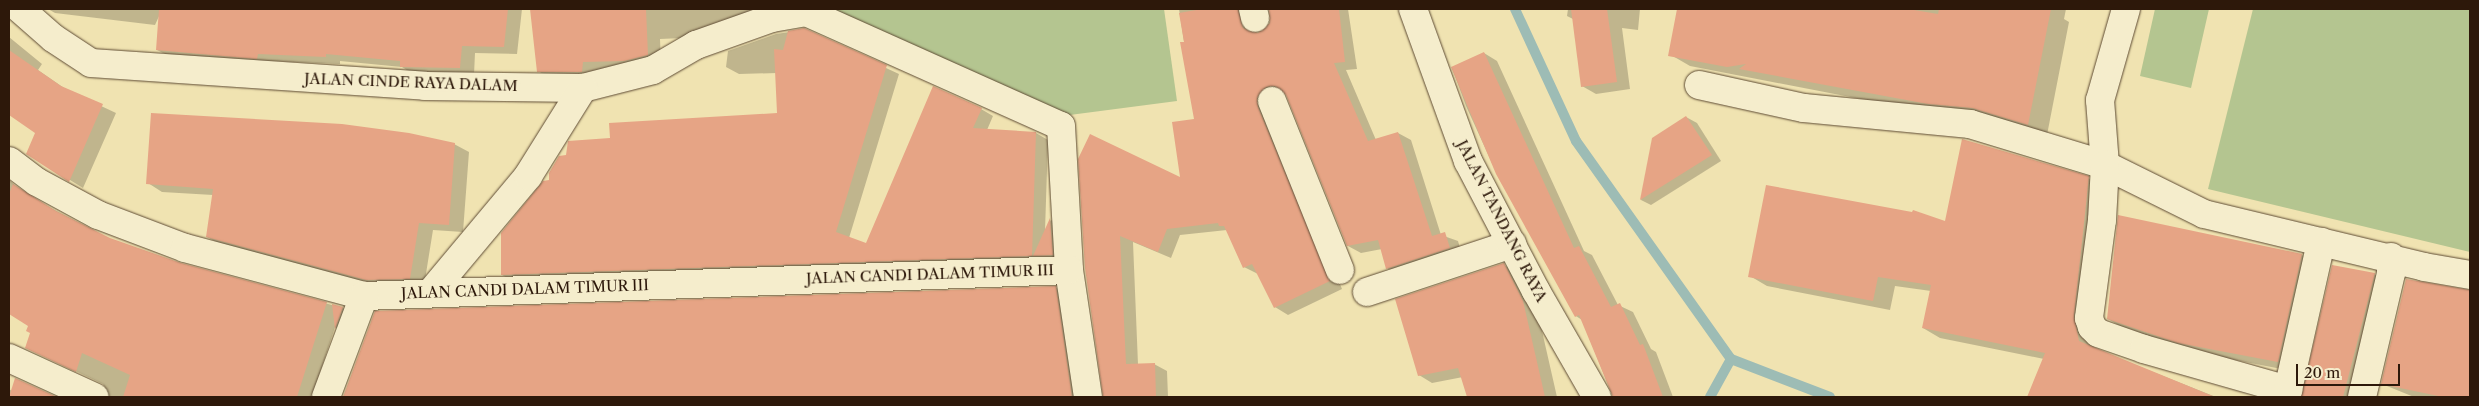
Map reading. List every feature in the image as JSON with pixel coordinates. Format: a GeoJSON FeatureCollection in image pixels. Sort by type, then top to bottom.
{"type":"FeatureCollection","features":[{"type":"Feature","properties":{"kind":"street","name":"JALAN CINDE RAYA DALAM"},"geometry":{"type":"LineString","coordinates":[[20,9],[54,38],[91,63],[425,86],[583,88],[653,70],[696,45],[772,18],[807,10]]}},
{"type":"Feature","properties":{"kind":"street","name":"JALAN TANDANG RAYA"},"geometry":{"type":"LineString","coordinates":[[1413,9],[1468,161],[1597,397]]}},
{"type":"Feature","properties":{"kind":"street"},"geometry":{"type":"LineString","coordinates":[[2126,9],[2100,100],[2105,165],[2102,220],[2088,318],[2092,327],[2098,333],[2144,349],[2287,394],[2321,242]]}},
{"type":"Feature","properties":{"kind":"street"},"geometry":{"type":"LineString","coordinates":[[807,10],[1059,124],[1070,270],[1088,397]]}},
{"type":"Feature","properties":{"kind":"street"},"geometry":{"type":"LineString","coordinates":[[1698,85],[1804,108],[1970,124],[2105,165],[2204,214],[2470,275]]}},
{"type":"Feature","properties":{"kind":"street"},"geometry":{"type":"LineString","coordinates":[[432,291],[528,176],[583,88]]}},
{"type":"Feature","properties":{"kind":"street"},"geometry":{"type":"LineString","coordinates":[[1272,101],[1340,270]]}},
{"type":"Feature","properties":{"kind":"street","name":"JALAN CANDI DALAM TIMUR III"},"geometry":{"type":"LineString","coordinates":[[9,161],[37,182],[98,215],[185,248],[364,296],[432,291],[1070,270]]}},
{"type":"Feature","properties":{"kind":"street"},"geometry":{"type":"LineString","coordinates":[[1367,292],[1512,244]]}},
{"type":"Feature","properties":{"kind":"street"},"geometry":{"type":"LineString","coordinates":[[2362,397],[2391,273],[2390,257]]}},
{"type":"Feature","properties":{"kind":"street"},"geometry":{"type":"LineString","coordinates":[[326,397],[364,296]]}},
{"type":"Feature","properties":{"kind":"street"},"geometry":{"type":"LineString","coordinates":[[9,358],[94,397]]}},
{"type":"Feature","properties":{"kind":"green space"},"geometry":{"type":"Polygon","coordinates":[[[827,9],[1164,9],[1177,101],[1062,116],[827,9]]]}},
{"type":"Feature","properties":{"kind":"green space"},"geometry":{"type":"Polygon","coordinates":[[[2155,9],[2209,9],[2191,88],[2140,76],[2155,9]]]}},
{"type":"Feature","properties":{"kind":"green space"},"geometry":{"type":"Polygon","coordinates":[[[2253,9],[2470,9],[2470,252],[2208,189],[2253,9]]]}},
{"type":"Feature","properties":{"kind":"building"},"geometry":{"type":"Polygon","coordinates":[[[159,9],[508,9],[504,47],[462,46],[460,68],[400,67],[400,61],[326,54],[326,57],[258,54],[257,59],[156,50],[159,9]]]}},
{"type":"Feature","properties":{"kind":"building"},"geometry":{"type":"Polygon","coordinates":[[[530,9],[646,9],[648,55],[624,61],[583,62],[582,72],[537,72],[530,9]]]}},
{"type":"Feature","properties":{"kind":"building"},"geometry":{"type":"Polygon","coordinates":[[[1202,9],[1238,9],[1243,28],[1258,33],[1270,23],[1269,9],[1339,9],[1345,62],[1334,63],[1368,141],[1398,132],[1432,236],[1445,232],[1450,248],[1386,269],[1378,240],[1347,246],[1286,95],[1275,86],[1266,87],[1257,98],[1258,107],[1330,281],[1274,308],[1252,264],[1243,268],[1224,226],[1219,226],[1218,223],[1167,229],[1158,252],[1120,236],[1126,364],[1155,363],[1156,397],[1103,397],[1085,268],[1078,159],[1090,134],[1180,177],[1172,122],[1194,119],[1180,42],[1184,42],[1179,13],[1202,9]]]}},
{"type":"Feature","properties":{"kind":"building"},"geometry":{"type":"Polygon","coordinates":[[[1571,9],[1607,9],[1617,82],[1581,87],[1571,9]]]}},
{"type":"Feature","properties":{"kind":"building"},"geometry":{"type":"Polygon","coordinates":[[[1677,9],[1908,9],[1938,14],[1939,9],[2051,9],[2028,125],[1972,108],[1928,104],[1739,69],[1746,64],[1727,67],[1668,56],[1677,9]]]}},
{"type":"Feature","properties":{"kind":"building"},"geometry":{"type":"Polygon","coordinates":[[[804,28],[887,65],[836,232],[866,243],[933,86],[982,108],[973,128],[1036,132],[1032,256],[501,275],[501,233],[543,181],[549,180],[549,173],[559,156],[566,155],[568,141],[610,138],[609,123],[777,113],[774,49],[783,50],[788,31],[804,28]]]}},
{"type":"Feature","properties":{"kind":"building"},"geometry":{"type":"Polygon","coordinates":[[[9,50],[61,86],[103,104],[69,182],[26,154],[35,133],[9,115],[9,50]]]}},
{"type":"Feature","properties":{"kind":"building"},"geometry":{"type":"Polygon","coordinates":[[[1484,52],[1574,248],[1579,246],[1611,307],[1620,303],[1640,345],[1643,344],[1663,397],[1613,397],[1579,315],[1575,317],[1496,174],[1451,67],[1484,52]]]}},
{"type":"Feature","properties":{"kind":"building"},"geometry":{"type":"Polygon","coordinates":[[[151,113],[342,124],[409,133],[455,143],[449,225],[419,223],[410,279],[366,280],[206,237],[213,189],[146,184],[151,113]]]}},
{"type":"Feature","properties":{"kind":"building"},"geometry":{"type":"Polygon","coordinates":[[[1686,116],[1712,155],[1640,200],[1652,138],[1686,116]]]}},
{"type":"Feature","properties":{"kind":"building"},"geometry":{"type":"Polygon","coordinates":[[[1962,139],[2089,176],[2074,316],[2079,341],[2215,397],[2027,397],[2045,353],[1922,328],[1931,285],[1878,277],[1873,301],[1748,277],[1766,185],[1912,212],[1913,210],[1945,221],[1962,139]]]}},
{"type":"Feature","properties":{"kind":"building"},"geometry":{"type":"Polygon","coordinates":[[[13,184],[56,211],[110,238],[181,263],[327,302],[297,397],[123,397],[130,375],[82,353],[76,372],[25,348],[30,333],[26,331],[28,326],[9,314],[9,194],[13,184]]]}},
{"type":"Feature","properties":{"kind":"building"},"geometry":{"type":"Polygon","coordinates":[[[2118,215],[2302,254],[2278,362],[2178,343],[2107,319],[2118,215]]]}},
{"type":"Feature","properties":{"kind":"building"},"geometry":{"type":"Polygon","coordinates":[[[1050,218],[1053,255],[1033,256],[1050,218]]]}},
{"type":"Feature","properties":{"kind":"building"},"geometry":{"type":"Polygon","coordinates":[[[1504,263],[1523,301],[1545,397],[1467,397],[1458,368],[1418,376],[1395,299],[1504,263]]]}},
{"type":"Feature","properties":{"kind":"building"},"geometry":{"type":"Polygon","coordinates":[[[2332,265],[2375,273],[2343,397],[2301,397],[2332,265]]]}},
{"type":"Feature","properties":{"kind":"building"},"geometry":{"type":"Polygon","coordinates":[[[2406,279],[2470,290],[2470,397],[2443,397],[2381,384],[2406,279]]]}},
{"type":"Feature","properties":{"kind":"building"},"geometry":{"type":"Polygon","coordinates":[[[1056,286],[1072,397],[343,397],[375,311],[1056,286]]]}},
{"type":"Feature","properties":{"kind":"building"},"geometry":{"type":"Polygon","coordinates":[[[332,304],[343,307],[335,329],[332,304]]]}},
{"type":"Feature","properties":{"kind":"building"},"geometry":{"type":"Polygon","coordinates":[[[15,378],[57,397],[9,397],[15,378]]]}},
{"type":"Feature","properties":{"kind":"waterway"},"geometry":{"type":"LineString","coordinates":[[1515,9],[1576,141],[1731,359],[1830,397]]}},
{"type":"Feature","properties":{"kind":"waterway"},"geometry":{"type":"LineString","coordinates":[[1710,397],[1731,359]]}}]}
